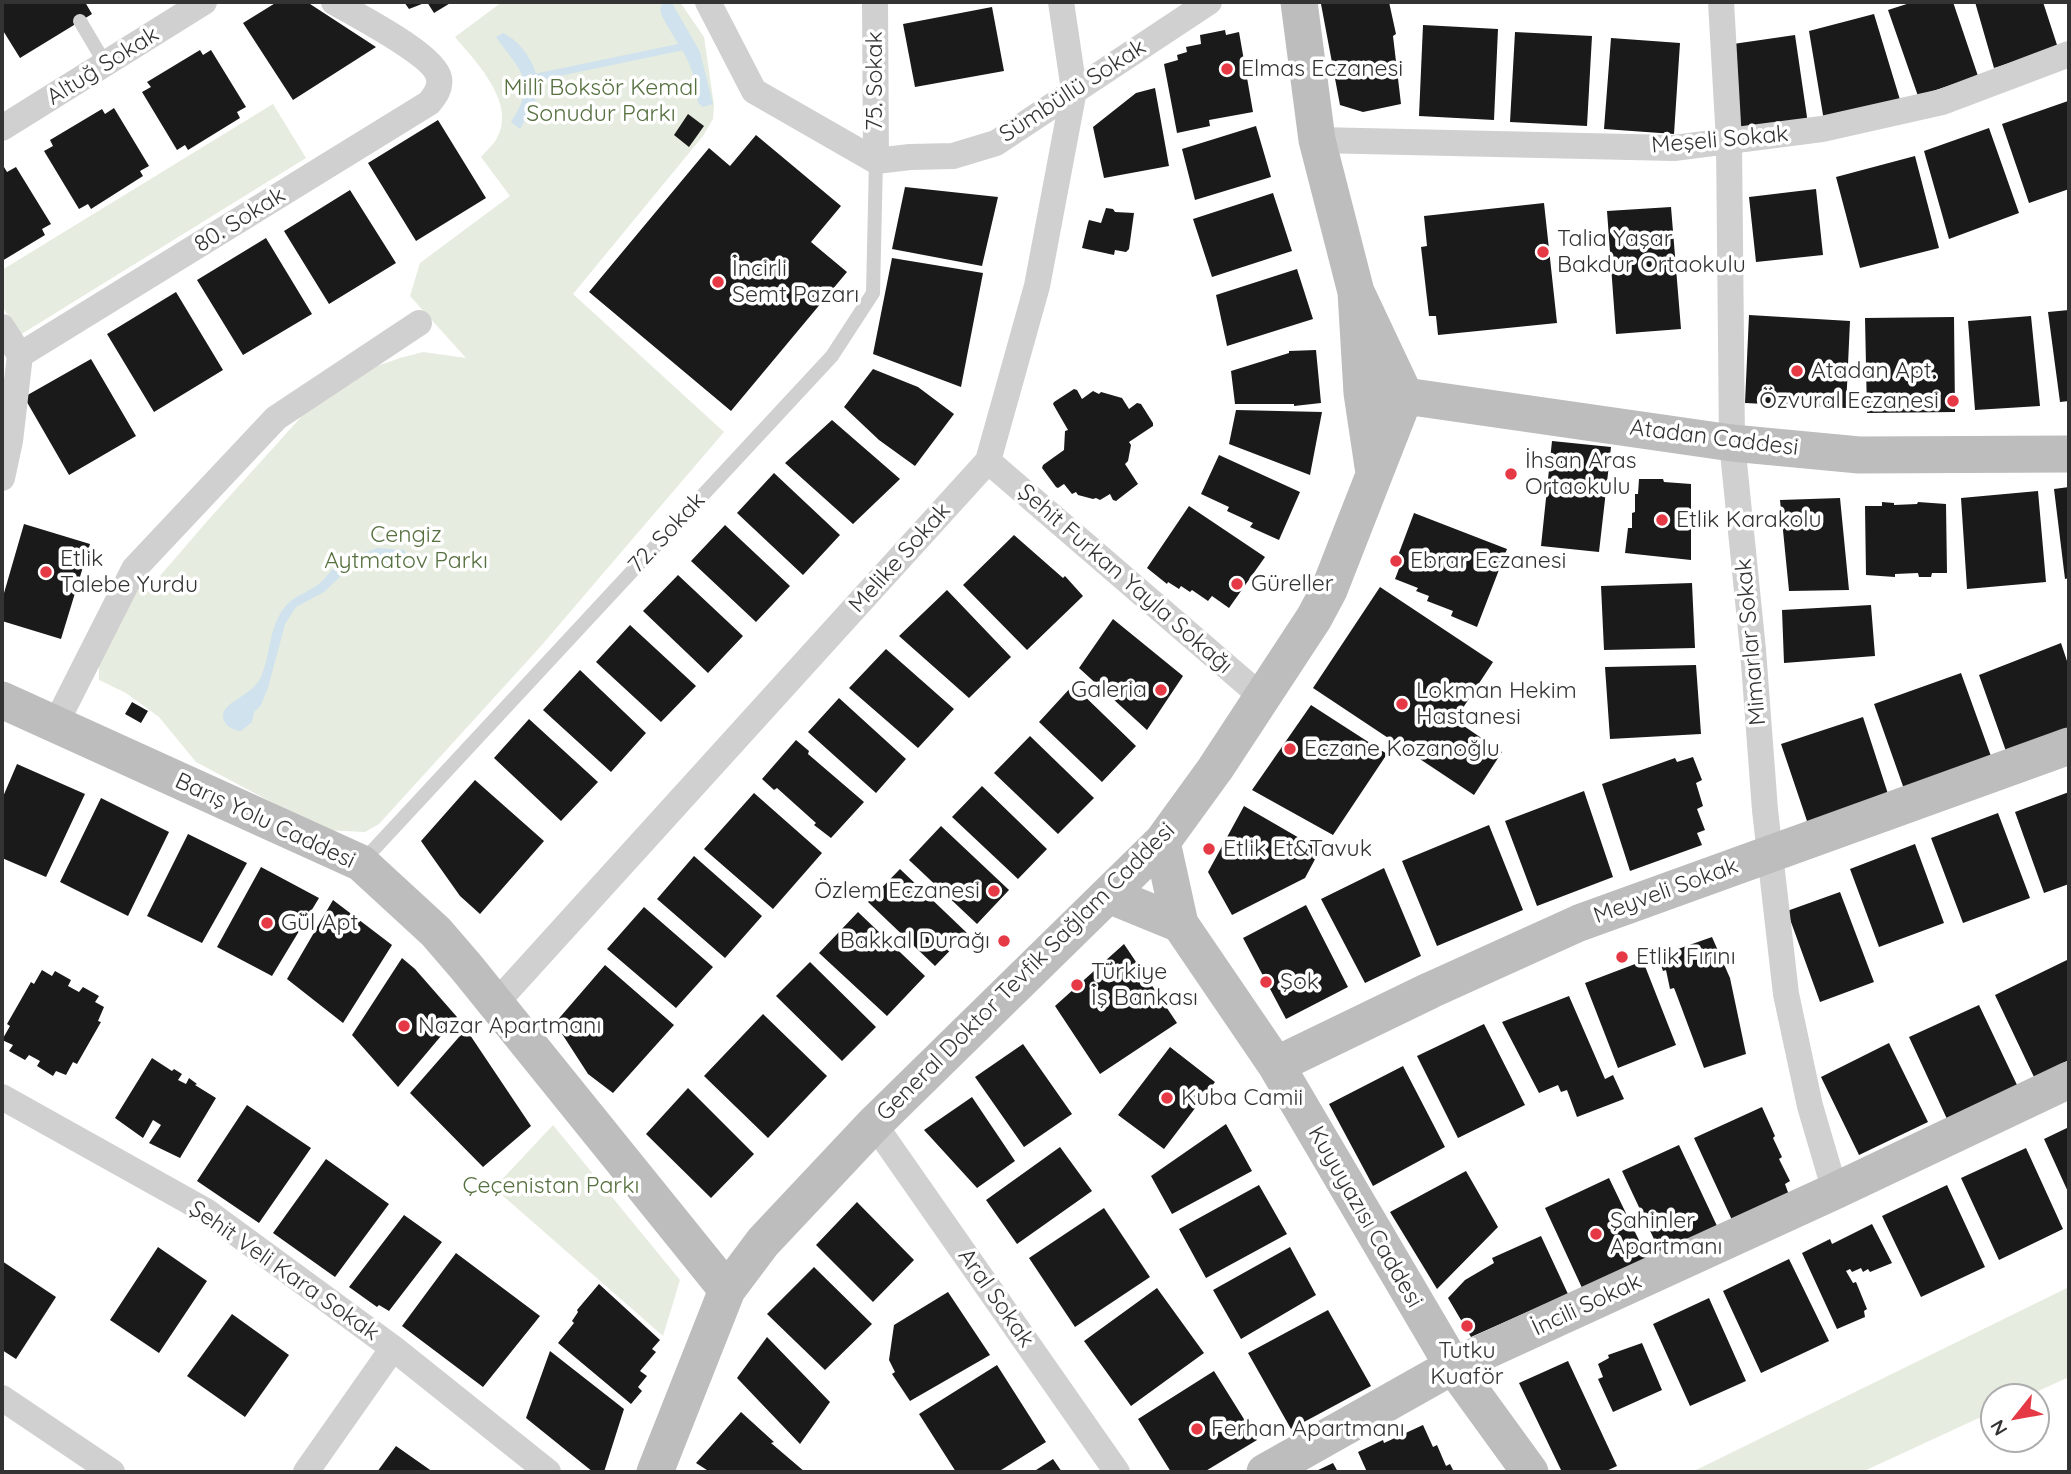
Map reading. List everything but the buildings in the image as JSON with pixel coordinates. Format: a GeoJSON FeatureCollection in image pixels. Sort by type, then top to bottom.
{"type":"FeatureCollection","features":[{"type":"Feature","properties":{"kind":"street","name":"Altuğ Sokak"},"geometry":{"type":"LineString","coordinates":[[2,128],[204,2]]}},
{"type":"Feature","properties":{"kind":"street","name":"80. Sokak"},"geometry":{"type":"LineString","coordinates":[[20,355],[429,103],[438,91],[439,78],[421,54],[334,2]]}},
{"type":"Feature","properties":{"kind":"street"},"geometry":{"type":"LineString","coordinates":[[708,2],[754,91],[876,161]]}},
{"type":"Feature","properties":{"kind":"street","name":"75. Sokak"},"geometry":{"type":"LineString","coordinates":[[875,2],[876,161]]}},
{"type":"Feature","properties":{"kind":"street","name":"Melike Sokak"},"geometry":{"type":"LineString","coordinates":[[496,1003],[988,461],[1037,286],[1074,90],[1061,2]]}},
{"type":"Feature","properties":{"kind":"street","name":"Sümbüllü Sokak"},"geometry":{"type":"LineString","coordinates":[[876,161],[953,156],[996,143],[1209,2]]}},
{"type":"Feature","properties":{"kind":"street","name":"General Doktor Tevfik Sağlam Caddesi"},"geometry":{"type":"LineString","coordinates":[[655,1472],[727,1290],[763,1242],[874,1124],[1161,842],[1215,769],[1314,618],[1329,590],[1374,474],[1362,393],[1356,292],[1317,140],[1299,2]]}},
{"type":"Feature","properties":{"kind":"street","name":"Mimarlar Sokak"},"geometry":{"type":"LineString","coordinates":[[1721,2],[1729,141],[1732,443],[1754,650],[1770,853],[1786,994],[1810,1106],[1835,1191]]}},
{"type":"Feature","properties":{"kind":"street","name":"Meşeli Sokak"},"geometry":{"type":"LineString","coordinates":[[1317,140],[1674,148],[1822,129],[1942,102],[2069,54]]}},
{"type":"Feature","properties":{"kind":"street"},"geometry":{"type":"LineString","coordinates":[[1356,292],[1405,396],[1374,474]]}},
{"type":"Feature","properties":{"kind":"street"},"geometry":{"type":"LineString","coordinates":[[55,725],[134,569],[276,418],[419,323]]}},
{"type":"Feature","properties":{"kind":"street"},"geometry":{"type":"LineString","coordinates":[[2,327],[20,355],[10,441],[2,478]]}},
{"type":"Feature","properties":{"kind":"street","name":"Atadan Caddesi"},"geometry":{"type":"LineString","coordinates":[[1362,393],[1405,396],[1732,443],[1859,455],[2069,454]]}},
{"type":"Feature","properties":{"kind":"street","name":"Şehit Furkan Yayla Sokağı"},"geometry":{"type":"LineString","coordinates":[[988,461],[1262,697]]}},
{"type":"Feature","properties":{"kind":"street","name":"Barış Yolu Caddesi"},"geometry":{"type":"LineString","coordinates":[[2,700],[361,863],[436,932],[727,1290]]}},
{"type":"Feature","properties":{"kind":"street","name":"Meyveli Sokak"},"geometry":{"type":"LineString","coordinates":[[1276,1065],[1431,990],[1579,923],[2069,746]]}},
{"type":"Feature","properties":{"kind":"street"},"geometry":{"type":"LineString","coordinates":[[1161,842],[1180,924]]}},
{"type":"Feature","properties":{"kind":"street"},"geometry":{"type":"LineString","coordinates":[[1110,895],[1180,924]]}},
{"type":"Feature","properties":{"kind":"street","name":"Kuyuyazısı Caddesi"},"geometry":{"type":"LineString","coordinates":[[1180,924],[1276,1065],[1453,1366],[1530,1472]]}},
{"type":"Feature","properties":{"kind":"street","name":"İncili Sokak"},"geometry":{"type":"LineString","coordinates":[[1265,1472],[1453,1366],[1835,1191],[2069,1080]]}},
{"type":"Feature","properties":{"kind":"street","name":"Şehit Veli Kara Sokak"},"geometry":{"type":"LineString","coordinates":[[2,1097],[206,1212],[393,1348],[548,1472]]}},
{"type":"Feature","properties":{"kind":"street","name":"Aral Sokak"},"geometry":{"type":"LineString","coordinates":[[874,1124],[1117,1472]]}},
{"type":"Feature","properties":{"kind":"street"},"geometry":{"type":"LineString","coordinates":[[306,1472],[393,1348]]}},
{"type":"Feature","properties":{"kind":"street"},"geometry":{"type":"LineString","coordinates":[[2,1398],[112,1472]]}},
{"type":"Feature","properties":{"kind":"lane"},"geometry":{"type":"LineString","coordinates":[[80,21],[106,65]]}},
{"type":"Feature","properties":{"kind":"lane","name":"72. Sokak"},"geometry":{"type":"LineString","coordinates":[[361,863],[832,356],[873,293],[876,161]]}},
{"type":"Feature","properties":{"kind":"green space","name":"Cengiz Aytmatov Parkı"},"geometry":{"type":"Polygon","coordinates":[[[502,2],[680,2],[704,37],[714,105],[713,119],[703,136],[573,294],[724,432],[541,646],[379,824],[365,832],[324,830],[196,762],[159,717],[126,693],[99,680],[99,658],[135,581],[147,591],[302,416],[377,366],[423,352],[466,358],[410,296],[420,263],[510,196],[481,157],[496,140],[501,126],[502,112],[498,98],[483,71],[455,37],[502,2]]]}},
{"type":"Feature","properties":{"kind":"green space"},"geometry":{"type":"Polygon","coordinates":[[[273,104],[306,158],[20,335],[2,306],[2,270],[273,104]]]}},
{"type":"Feature","properties":{"kind":"green space","name":"Çeçenistan Parkı"},"geometry":{"type":"Polygon","coordinates":[[[553,1125],[680,1280],[663,1336],[494,1188],[553,1125]]]}},
{"type":"Feature","properties":{"kind":"green space"},"geometry":{"type":"Polygon","coordinates":[[[2069,1287],[2069,1377],[2050,1386],[2050,1383],[1980,1383],[1980,1417],[1862,1472],[1692,1472],[2069,1287]]]}},
{"type":"Feature","properties":{"kind":"water"},"geometry":{"type":"Polygon","coordinates":[[[663,2],[672,3],[700,52],[713,104],[703,107],[698,103],[690,66],[662,16],[660,9],[663,2]]]}},
{"type":"Feature","properties":{"kind":"water"},"geometry":{"type":"Polygon","coordinates":[[[503,33],[516,42],[528,56],[538,80],[536,99],[520,129],[511,122],[524,96],[525,86],[523,76],[496,37],[503,33]]]}},
{"type":"Feature","properties":{"kind":"water"},"geometry":{"type":"Polygon","coordinates":[[[377,548],[404,550],[410,558],[408,565],[403,569],[389,564],[380,568],[353,568],[346,571],[324,592],[296,607],[285,624],[268,688],[261,705],[254,712],[252,722],[241,731],[229,726],[223,719],[225,710],[251,690],[260,679],[275,625],[284,608],[319,584],[342,561],[377,548]]]}},
{"type":"Feature","properties":{"kind":"waterway"},"geometry":{"type":"LineString","coordinates":[[537,77],[681,47]]}},
{"type":"Feature","properties":{"kind":"place","name":"Elmas Eczanesi"},"geometry":{"type":"Point","coordinates":[1227,69]}},
{"type":"Feature","properties":{"kind":"place","name":"Talia Yaşar Bakdur Ortaokulu"},"geometry":{"type":"Point","coordinates":[1543,252]}},
{"type":"Feature","properties":{"kind":"place","name":"İncirli Semt Pazarı"},"geometry":{"type":"Point","coordinates":[718,282]}},
{"type":"Feature","properties":{"kind":"place","name":"Atadan Apt."},"geometry":{"type":"Point","coordinates":[1797,371]}},
{"type":"Feature","properties":{"kind":"place","name":"Özvural Eczanesi"},"geometry":{"type":"Point","coordinates":[1953,401]}},
{"type":"Feature","properties":{"kind":"place","name":"İhsan Aras Ortaokulu"},"geometry":{"type":"Point","coordinates":[1511,474]}},
{"type":"Feature","properties":{"kind":"place","name":"Etlik Karakolu"},"geometry":{"type":"Point","coordinates":[1662,520]}},
{"type":"Feature","properties":{"kind":"place","name":"Ebrar Eczanesi"},"geometry":{"type":"Point","coordinates":[1396,561]}},
{"type":"Feature","properties":{"kind":"place","name":"Etlik Talebe Yurdu"},"geometry":{"type":"Point","coordinates":[46,572]}},
{"type":"Feature","properties":{"kind":"place","name":"Güreller"},"geometry":{"type":"Point","coordinates":[1237,584]}},
{"type":"Feature","properties":{"kind":"place","name":"Galeria"},"geometry":{"type":"Point","coordinates":[1161,690]}},
{"type":"Feature","properties":{"kind":"place","name":"Lokman Hekim Hastanesi"},"geometry":{"type":"Point","coordinates":[1402,704]}},
{"type":"Feature","properties":{"kind":"place","name":"Eczane Kozanoğlu"},"geometry":{"type":"Point","coordinates":[1290,749]}},
{"type":"Feature","properties":{"kind":"place","name":"Etlik Et&Tavuk"},"geometry":{"type":"Point","coordinates":[1209,849]}},
{"type":"Feature","properties":{"kind":"place","name":"Özlem Eczanesi"},"geometry":{"type":"Point","coordinates":[994,891]}},
{"type":"Feature","properties":{"kind":"place","name":"Gül Apt"},"geometry":{"type":"Point","coordinates":[267,923]}},
{"type":"Feature","properties":{"kind":"place","name":"Bakkal Durağı"},"geometry":{"type":"Point","coordinates":[1004,941]}},
{"type":"Feature","properties":{"kind":"place","name":"Etlik Fırını"},"geometry":{"type":"Point","coordinates":[1622,957]}},
{"type":"Feature","properties":{"kind":"place","name":"Şok"},"geometry":{"type":"Point","coordinates":[1266,982]}},
{"type":"Feature","properties":{"kind":"place","name":"Türkiye İş Bankası"},"geometry":{"type":"Point","coordinates":[1077,985]}},
{"type":"Feature","properties":{"kind":"place","name":"Nazar Apartmanı"},"geometry":{"type":"Point","coordinates":[404,1026]}},
{"type":"Feature","properties":{"kind":"place","name":"Kuba Camii"},"geometry":{"type":"Point","coordinates":[1167,1098]}},
{"type":"Feature","properties":{"kind":"place","name":"Şahinler Apartmanı"},"geometry":{"type":"Point","coordinates":[1596,1234]}},
{"type":"Feature","properties":{"kind":"place","name":"Tutku Kuaför"},"geometry":{"type":"Point","coordinates":[1467,1326]}},
{"type":"Feature","properties":{"kind":"place","name":"Ferhan Apartmanı"},"geometry":{"type":"Point","coordinates":[1197,1429]}},
{"type":"Feature","properties":{"kind":"park label","name":"Millî Boksör Kemal Sonudur Parkı"},"geometry":{"type":"Point","coordinates":[601,101]}}]}
